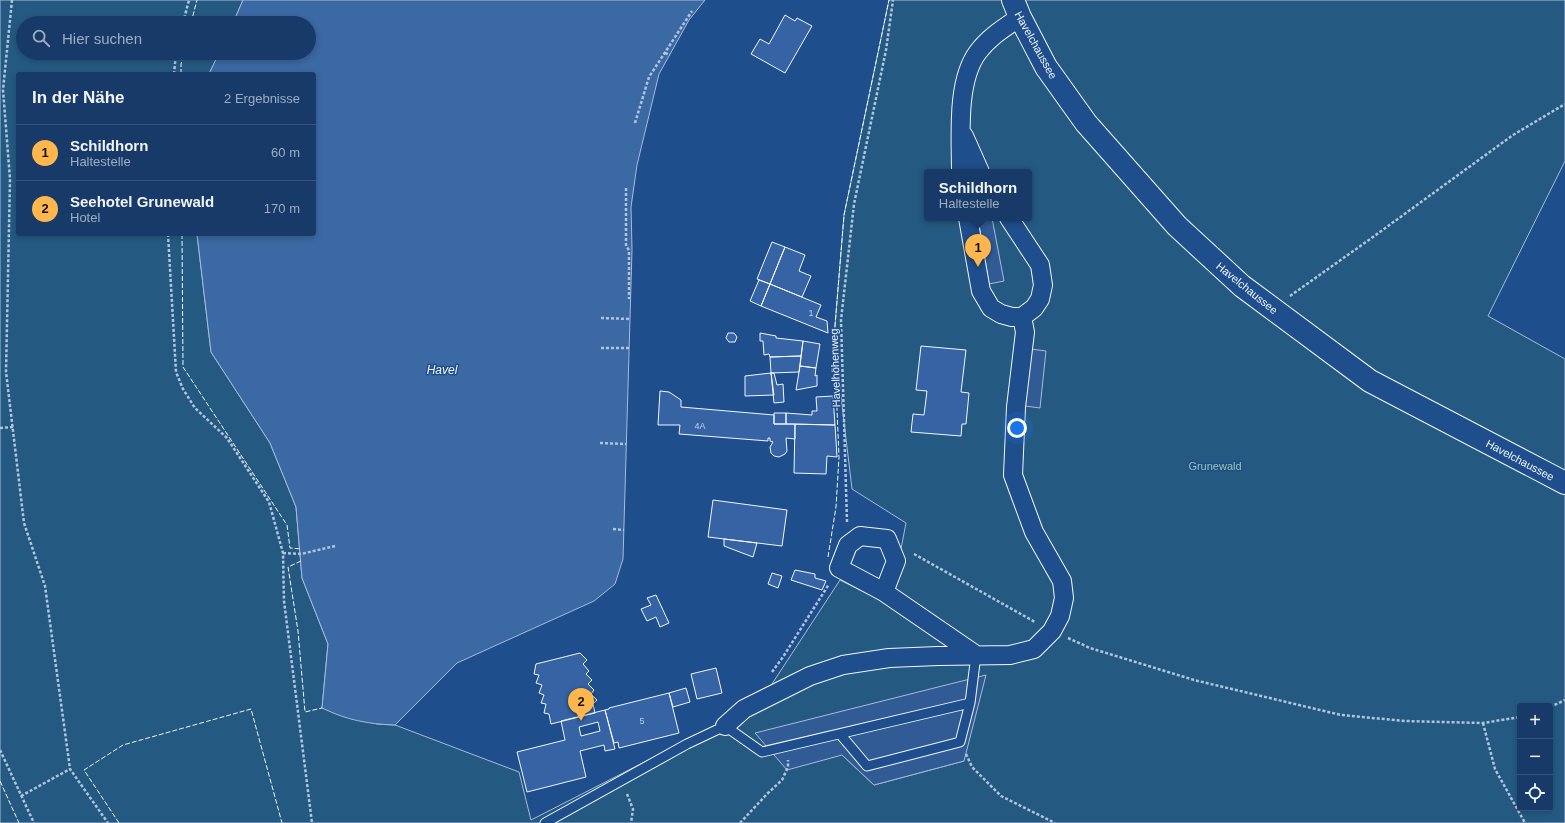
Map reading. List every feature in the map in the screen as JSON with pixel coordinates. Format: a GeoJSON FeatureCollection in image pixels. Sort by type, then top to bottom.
{"type":"FeatureCollection","features":[{"type":"Feature","properties":{"kind":"street"},"geometry":{"type":"LineString","coordinates":[[961,169],[963,100],[968,70],[977,53],[1016,8]]}},
{"type":"Feature","properties":{"kind":"street","name":"Havelchaussee"},"geometry":{"type":"LineString","coordinates":[[1016,8],[1046,67],[1086,123],[1177,226],[1242,286],[1370,381],[1565,483]]}},
{"type":"Feature","properties":{"kind":"street"},"geometry":{"type":"LineString","coordinates":[[962,130],[979,169]]}},
{"type":"Feature","properties":{"kind":"street"},"geometry":{"type":"LineString","coordinates":[[969,221],[981,292],[992,308],[1001,314],[1012,317],[1022,316],[1034,308],[1040,300],[1043,285],[1040,265],[1011,221]]}},
{"type":"Feature","properties":{"kind":"street"},"geometry":{"type":"LineString","coordinates":[[725,726],[744,709],[810,676],[843,665],[889,658],[1010,655],[1034,649],[1052,631],[1060,616],[1063,604],[1064,598],[1062,581],[1034,532],[1013,475],[1016,407],[1024,332],[1022,316]]}},
{"type":"Feature","properties":{"kind":"street"},"geometry":{"type":"LineString","coordinates":[[884,592],[896,561],[887,539],[860,536],[848,545],[840,568],[884,592],[976,655]]}},
{"type":"Feature","properties":{"kind":"lane"},"geometry":{"type":"LineString","coordinates":[[840,734],[867,766],[960,742],[970,703],[976,655]]}},
{"type":"Feature","properties":{"kind":"lane"},"geometry":{"type":"LineString","coordinates":[[545,823],[687,744],[725,726],[762,752],[970,703]]}},
{"type":"Feature","properties":{"kind":"path"},"geometry":{"type":"LineString","coordinates":[[12,0],[2,91],[10,186],[6,372],[24,523],[45,586],[70,769],[108,823]]}},
{"type":"Feature","properties":{"kind":"path"},"geometry":{"type":"LineString","coordinates":[[185,16],[189,0]]}},
{"type":"Feature","properties":{"kind":"path","name":"Havelhöhenweg"},"geometry":{"type":"LineString","coordinates":[[848,545],[841,320],[854,204],[886,50],[893,0]]}},
{"type":"Feature","properties":{"kind":"path"},"geometry":{"type":"LineString","coordinates":[[635,123],[649,77],[692,11]]}},
{"type":"Feature","properties":{"kind":"path"},"geometry":{"type":"LineString","coordinates":[[665,53],[670,55]]}},
{"type":"Feature","properties":{"kind":"path"},"geometry":{"type":"LineString","coordinates":[[174,72],[175,60]]}},
{"type":"Feature","properties":{"kind":"path"},"geometry":{"type":"LineString","coordinates":[[1272,309],[1373,238],[1512,135],[1565,104]]}},
{"type":"Feature","properties":{"kind":"path"},"geometry":{"type":"LineString","coordinates":[[626,188],[626,246],[630,250],[628,299]]}},
{"type":"Feature","properties":{"kind":"path"},"geometry":{"type":"LineString","coordinates":[[168,236],[176,372],[178,378],[183,390],[195,408],[227,438],[269,502],[283,553],[284,601],[312,823]]}},
{"type":"Feature","properties":{"kind":"path"},"geometry":{"type":"LineString","coordinates":[[601,318],[630,319]]}},
{"type":"Feature","properties":{"kind":"path"},"geometry":{"type":"LineString","coordinates":[[601,348],[629,348]]}},
{"type":"Feature","properties":{"kind":"path"},"geometry":{"type":"LineString","coordinates":[[0,428],[13,427]]}},
{"type":"Feature","properties":{"kind":"path"},"geometry":{"type":"LineString","coordinates":[[600,443],[626,444]]}},
{"type":"Feature","properties":{"kind":"path"},"geometry":{"type":"LineString","coordinates":[[613,529],[624,530]]}},
{"type":"Feature","properties":{"kind":"path"},"geometry":{"type":"LineString","coordinates":[[887,539],[1052,631],[1090,648],[1194,680],[1340,715],[1405,721],[1483,723],[1517,717]]}},
{"type":"Feature","properties":{"kind":"path"},"geometry":{"type":"LineString","coordinates":[[283,553],[301,554],[335,546]]}},
{"type":"Feature","properties":{"kind":"path"},"geometry":{"type":"LineString","coordinates":[[770,675],[784,657],[840,568]]}},
{"type":"Feature","properties":{"kind":"path"},"geometry":{"type":"LineString","coordinates":[[1553,706],[1565,700]]}},
{"type":"Feature","properties":{"kind":"path"},"geometry":{"type":"LineString","coordinates":[[1483,723],[1494,769],[1525,823]]}},
{"type":"Feature","properties":{"kind":"path"},"geometry":{"type":"LineString","coordinates":[[960,742],[972,766],[1001,796],[1055,823]]}},
{"type":"Feature","properties":{"kind":"path"},"geometry":{"type":"LineString","coordinates":[[740,823],[766,794],[782,780],[788,767],[788,746]]}},
{"type":"Feature","properties":{"kind":"path"},"geometry":{"type":"LineString","coordinates":[[0,750],[34,823]]}},
{"type":"Feature","properties":{"kind":"path"},"geometry":{"type":"LineString","coordinates":[[21,796],[70,769]]}},
{"type":"Feature","properties":{"kind":"path"},"geometry":{"type":"LineString","coordinates":[[631,823],[634,809]]}},
{"type":"Feature","properties":{"kind":"green space","name":"Grunewald"},"geometry":{"type":"Polygon","coordinates":[[[0,0],[243,0],[236,16],[16,16],[16,60],[216,60],[210,72],[16,72],[16,236],[197,236],[211,352],[270,443],[296,507],[302,578],[328,644],[322,708],[377,724],[395,725],[519,772],[531,820],[713,727],[770,687],[840,580],[890,605],[906,523],[852,489],[834,338],[844,215],[889,0],[1565,0],[1565,161],[1488,316],[1565,359],[1565,823],[0,823],[0,0]],[[842,755],[874,785],[964,761],[842,755]]]}},
{"type":"Feature","properties":{"kind":"shaded area"},"geometry":{"type":"Polygon","coordinates":[[[978,221],[993,221],[1004,281],[989,284],[978,221]]]}},
{"type":"Feature","properties":{"kind":"shaded area"},"geometry":{"type":"Polygon","coordinates":[[[1031,349],[1046,351],[1040,408],[1025,406],[1031,349]]]}},
{"type":"Feature","properties":{"kind":"shaded area"},"geometry":{"type":"Polygon","coordinates":[[[986,675],[964,761],[874,785],[842,755],[787,770],[755,733],[986,675]]]}},
{"type":"Feature","properties":{"kind":"water","name":"Havel"},"geometry":{"type":"Polygon","coordinates":[[[243,0],[705,0],[689,20],[659,74],[637,165],[631,207],[632,250],[623,559],[615,584],[594,601],[457,663],[395,725],[357,721],[340,716],[322,708],[328,644],[302,578],[296,507],[270,443],[211,352],[197,236],[316,236],[316,72],[210,72],[216,60],[316,60],[316,16],[236,16],[243,0]]]}},
{"type":"Feature","properties":{"kind":"building"},"geometry":{"type":"Polygon","coordinates":[[[785,15],[795,21],[797,18],[812,26],[785,73],[751,54],[760,39],[769,44],[785,15]]]}},
{"type":"Feature","properties":{"kind":"building"},"geometry":{"type":"Polygon","coordinates":[[[772,242],[785,247],[770,284],[757,279],[772,242]]]}},
{"type":"Feature","properties":{"kind":"building"},"geometry":{"type":"Polygon","coordinates":[[[785,247],[805,255],[799,271],[811,276],[802,297],[770,284],[785,247]]]}},
{"type":"Feature","properties":{"kind":"building"},"geometry":{"type":"Polygon","coordinates":[[[759,280],[770,284],[761,306],[750,301],[759,280]]]}},
{"type":"Feature","properties":{"kind":"building"},"geometry":{"type":"Polygon","coordinates":[[[770,284],[821,305],[816,317],[827,321],[828,333],[761,306],[770,284]]]}},
{"type":"Feature","properties":{"kind":"building"},"geometry":{"type":"Polygon","coordinates":[[[728,333],[734,333],[737,337],[735,342],[729,342],[726,338],[728,333]]]}},
{"type":"Feature","properties":{"kind":"building"},"geometry":{"type":"Polygon","coordinates":[[[760,333],[776,336],[776,338],[803,341],[801,356],[770,357],[769,354],[764,355],[763,341],[760,341],[760,333]]]}},
{"type":"Feature","properties":{"kind":"building"},"geometry":{"type":"Polygon","coordinates":[[[803,341],[820,344],[816,368],[800,366],[803,341]]]}},
{"type":"Feature","properties":{"kind":"building"},"geometry":{"type":"Polygon","coordinates":[[[921,346],[966,350],[961,392],[969,393],[966,424],[962,424],[961,436],[911,432],[913,414],[924,415],[927,391],[916,390],[921,346]]]}},
{"type":"Feature","properties":{"kind":"building"},"geometry":{"type":"Polygon","coordinates":[[[801,356],[799,372],[771,373],[770,357],[801,356]]]}},
{"type":"Feature","properties":{"kind":"building"},"geometry":{"type":"Polygon","coordinates":[[[800,366],[816,368],[815,376],[817,375],[817,386],[796,390],[800,366]]]}},
{"type":"Feature","properties":{"kind":"building"},"geometry":{"type":"Polygon","coordinates":[[[771,373],[774,373],[777,385],[783,384],[784,402],[774,403],[771,373]]]}},
{"type":"Feature","properties":{"kind":"building"},"geometry":{"type":"Polygon","coordinates":[[[771,373],[774,395],[745,396],[745,376],[771,373]]]}},
{"type":"Feature","properties":{"kind":"building"},"geometry":{"type":"Polygon","coordinates":[[[660,391],[669,392],[681,400],[681,407],[774,415],[774,424],[795,424],[795,439],[786,438],[787,451],[779,457],[774,456],[771,453],[770,447],[773,442],[770,441],[770,438],[768,438],[768,441],[679,434],[680,425],[658,425],[660,391]]]}},
{"type":"Feature","properties":{"kind":"building"},"geometry":{"type":"Polygon","coordinates":[[[833,396],[835,425],[786,424],[786,413],[812,415],[812,411],[817,411],[816,397],[833,396]]]}},
{"type":"Feature","properties":{"kind":"building"},"geometry":{"type":"Polygon","coordinates":[[[774,413],[786,413],[786,424],[774,424],[774,413]]]}},
{"type":"Feature","properties":{"kind":"building"},"geometry":{"type":"Polygon","coordinates":[[[795,424],[835,425],[837,457],[827,456],[826,474],[794,473],[795,424]]]}},
{"type":"Feature","properties":{"kind":"building"},"geometry":{"type":"Polygon","coordinates":[[[713,500],[787,510],[782,546],[708,537],[713,500]]]}},
{"type":"Feature","properties":{"kind":"building"},"geometry":{"type":"Polygon","coordinates":[[[724,539],[757,543],[753,557],[724,546],[724,539]]]}},
{"type":"Feature","properties":{"kind":"building"},"geometry":{"type":"Polygon","coordinates":[[[795,570],[815,574],[815,578],[826,581],[822,590],[791,580],[795,570]]]}},
{"type":"Feature","properties":{"kind":"building"},"geometry":{"type":"Polygon","coordinates":[[[772,573],[782,576],[778,588],[768,584],[772,573]]]}},
{"type":"Feature","properties":{"kind":"building"},"geometry":{"type":"Polygon","coordinates":[[[656,595],[669,623],[660,627],[656,617],[647,621],[641,609],[651,605],[647,598],[656,595]]]}},
{"type":"Feature","properties":{"kind":"building"},"geometry":{"type":"Polygon","coordinates":[[[580,653],[587,660],[583,664],[589,671],[586,674],[592,680],[588,684],[594,690],[591,694],[597,700],[593,704],[595,713],[551,724],[549,714],[544,713],[546,704],[541,703],[544,695],[539,693],[542,685],[536,683],[539,675],[534,674],[536,664],[580,653]]]}},
{"type":"Feature","properties":{"kind":"building"},"geometry":{"type":"Polygon","coordinates":[[[716,668],[722,693],[697,699],[691,674],[716,668]]]}},
{"type":"Feature","properties":{"kind":"building"},"geometry":{"type":"Polygon","coordinates":[[[686,688],[690,702],[673,707],[669,693],[686,688]]]}},
{"type":"Feature","properties":{"kind":"building"},"geometry":{"type":"Polygon","coordinates":[[[669,693],[679,733],[619,748],[618,742],[614,743],[605,710],[669,693]]]}},
{"type":"Feature","properties":{"kind":"building"},"geometry":{"type":"Polygon","coordinates":[[[605,710],[615,749],[605,751],[604,745],[580,751],[586,777],[527,792],[517,752],[565,740],[561,721],[605,710]],[[598,722],[579,727],[581,736],[600,731],[598,722]]]}},
{"type":"Feature","properties":{"kind":"fence"},"geometry":{"type":"LineString","coordinates":[[193,16],[197,0]]}},
{"type":"Feature","properties":{"kind":"fence"},"geometry":{"type":"LineString","coordinates":[[828,557],[836,507],[839,457],[834,338],[844,215],[889,0]]}},
{"type":"Feature","properties":{"kind":"fence"},"geometry":{"type":"LineString","coordinates":[[181,72],[182,60]]}},
{"type":"Feature","properties":{"kind":"fence"},"geometry":{"type":"LineString","coordinates":[[182,236],[183,367],[287,525],[290,548],[301,549]]}},
{"type":"Feature","properties":{"kind":"fence"},"geometry":{"type":"LineString","coordinates":[[301,561],[288,567],[298,631],[305,712],[322,708]]}},
{"type":"Feature","properties":{"kind":"fence"},"geometry":{"type":"LineString","coordinates":[[119,823],[84,770],[123,745],[251,709],[282,823]]}},
{"type":"Feature","properties":{"kind":"fence"},"geometry":{"type":"LineString","coordinates":[[0,781],[19,823]]}},
{"type":"Feature","properties":{"kind":"place","name":"Schildhorn"},"geometry":{"type":"Point","coordinates":[978,267]}},
{"type":"Feature","properties":{"kind":"place","name":"Seehotel Grunewald"},"geometry":{"type":"Point","coordinates":[581,721]}}]}
